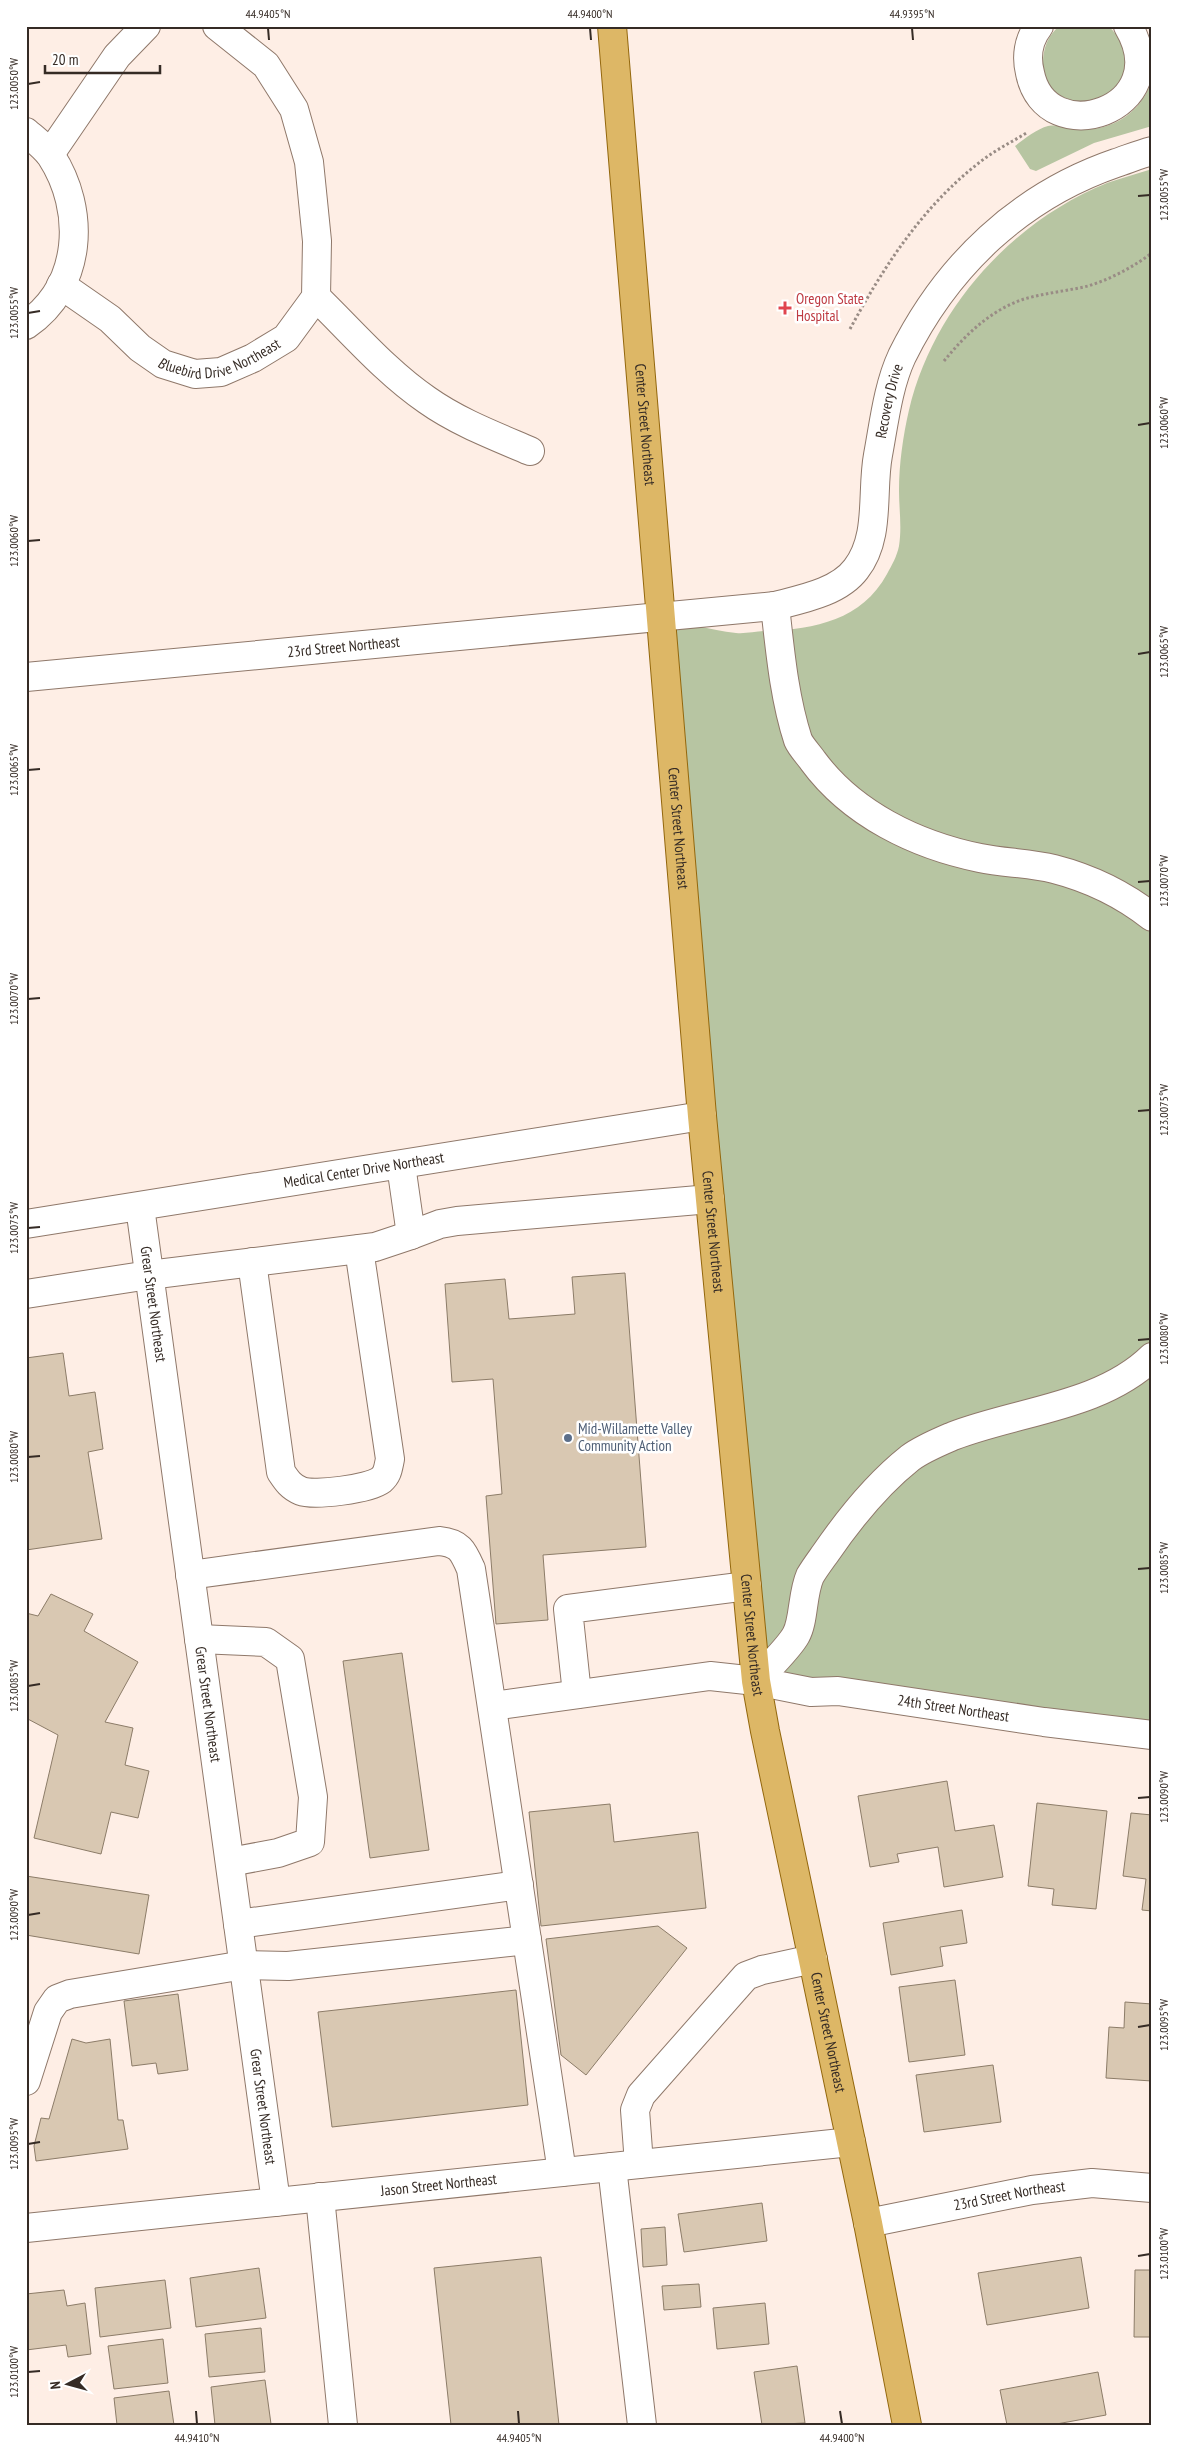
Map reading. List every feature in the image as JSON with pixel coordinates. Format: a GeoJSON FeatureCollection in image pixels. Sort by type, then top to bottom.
{"type":"FeatureCollection","features":[{"type":"Feature","properties":{"kind":"main road","name":"Center Street Northeast"},"geometry":{"type":"LineString","coordinates":[[612,26],[651,479],[660,617],[702,1116],[756,1680],[868,2223],[907,2425]]}},
{"type":"Feature","properties":{"kind":"street"},"geometry":{"type":"LineString","coordinates":[[50,154],[116,56],[146,26]]}},
{"type":"Feature","properties":{"kind":"street"},"geometry":{"type":"LineString","coordinates":[[217,26],[266,64],[294,109],[309,162],[317,241],[316,297],[388,369],[428,401],[474,427],[530,451]]}},
{"type":"Feature","properties":{"kind":"street"},"geometry":{"type":"LineString","coordinates":[[1039,26],[1030,44],[1028,53],[1027,62],[1031,81],[1041,97],[1060,111],[1074,116],[1093,116],[1111,109],[1126,97],[1136,80],[1140,62],[1137,42],[1128,26]]}},
{"type":"Feature","properties":{"kind":"street"},"geometry":{"type":"LineString","coordinates":[[26,132],[50,154],[67,184],[75,218],[73,253],[61,285],[38,317],[26,325]]}},
{"type":"Feature","properties":{"kind":"street","name":"Recovery Drive"},"geometry":{"type":"LineString","coordinates":[[660,617],[775,606],[801,599],[835,586],[856,570],[868,551],[875,506],[877,458],[888,402],[902,358],[925,316],[955,274],[998,229],[1040,198],[1090,172],[1152,151]]}},
{"type":"Feature","properties":{"kind":"street","name":"Bluebird Drive Northeast"},"geometry":{"type":"LineString","coordinates":[[61,285],[110,319],[140,348],[163,364],[195,374],[221,372],[253,358],[286,338],[316,297]]}},
{"type":"Feature","properties":{"kind":"street"},"geometry":{"type":"LineString","coordinates":[[775,606],[786,688],[799,741],[825,777],[864,811],[907,834],[939,847],[979,858],[1055,869],[1098,885],[1131,901],[1152,917]]}},
{"type":"Feature","properties":{"kind":"street","name":"23rd Street Northeast"},"geometry":{"type":"LineString","coordinates":[[26,677],[660,617]]}},
{"type":"Feature","properties":{"kind":"street","name":"Medical Center Drive Northeast"},"geometry":{"type":"LineString","coordinates":[[26,1224],[702,1116]]}},
{"type":"Feature","properties":{"kind":"street"},"geometry":{"type":"LineString","coordinates":[[401,1165],[411,1235]]}},
{"type":"Feature","properties":{"kind":"street"},"geometry":{"type":"LineString","coordinates":[[26,1294],[149,1275],[375,1247],[434,1226],[457,1221],[710,1199]]}},
{"type":"Feature","properties":{"kind":"street","name":"Grear Street Northeast"},"geometry":{"type":"LineString","coordinates":[[140,1207],[276,2202]]}},
{"type":"Feature","properties":{"kind":"street"},"geometry":{"type":"LineString","coordinates":[[252,1262],[282,1472],[289,1485],[310,1494],[366,1486],[379,1481],[388,1473],[390,1459],[359,1249]]}},
{"type":"Feature","properties":{"kind":"street"},"geometry":{"type":"LineString","coordinates":[[756,1680],[797,1635],[804,1596],[810,1576],[830,1546],[848,1521],[870,1496],[911,1457],[972,1428],[1083,1398],[1113,1385],[1152,1357]]}},
{"type":"Feature","properties":{"kind":"street"},"geometry":{"type":"LineString","coordinates":[[190,1575],[439,1541],[451,1542],[464,1552],[472,1569],[562,2172]]}},
{"type":"Feature","properties":{"kind":"street"},"geometry":{"type":"LineString","coordinates":[[577,1694],[568,1609],[747,1586]]}},
{"type":"Feature","properties":{"kind":"street"},"geometry":{"type":"LineString","coordinates":[[199,1639],[266,1642],[290,1659],[313,1797],[310,1842],[278,1853],[230,1862]]}},
{"type":"Feature","properties":{"kind":"street","name":"24th Street Northeast"},"geometry":{"type":"LineString","coordinates":[[492,1706],[710,1676],[756,1680],[810,1692],[838,1691],[1044,1722],[1152,1735]]}},
{"type":"Feature","properties":{"kind":"street"},"geometry":{"type":"LineString","coordinates":[[238,1924],[519,1885]]}},
{"type":"Feature","properties":{"kind":"street"},"geometry":{"type":"LineString","coordinates":[[26,2081],[48,2012],[56,2000],[70,1994],[244,1965],[288,1966],[527,1940]]}},
{"type":"Feature","properties":{"kind":"street"},"geometry":{"type":"LineString","coordinates":[[639,2164],[635,2110],[641,2095],[746,1976],[762,1970],[813,1959]]}},
{"type":"Feature","properties":{"kind":"street","name":"Jason Street Northeast"},"geometry":{"type":"LineString","coordinates":[[26,2228],[851,2142]]}},
{"type":"Feature","properties":{"kind":"street"},"geometry":{"type":"LineString","coordinates":[[612,2167],[642,2425]]}},
{"type":"Feature","properties":{"kind":"street","name":"23rd Street Northeast"},"geometry":{"type":"LineString","coordinates":[[868,2223],[1032,2190],[1092,2183],[1152,2188]]}},
{"type":"Feature","properties":{"kind":"street"},"geometry":{"type":"LineString","coordinates":[[320,2197],[343,2425]]}},
{"type":"Feature","properties":{"kind":"path"},"geometry":{"type":"LineString","coordinates":[[850,329],[886,265],[937,201],[980,162],[1060,111]]}},
{"type":"Feature","properties":{"kind":"path"},"geometry":{"type":"LineString","coordinates":[[944,361],[980,324],[1011,305],[1024,299],[1089,285],[1129,269],[1152,253]]}},
{"type":"Feature","properties":{"kind":"green space"},"geometry":{"type":"Polygon","coordinates":[[[941,26],[988,26],[967,29],[941,26]]]}},
{"type":"Feature","properties":{"kind":"green space"},"geometry":{"type":"Polygon","coordinates":[[[1060,26],[1108,26],[1115,33],[1122,45],[1125,59],[1122,77],[1113,91],[1100,99],[1085,102],[1069,99],[1056,92],[1046,80],[1043,63],[1045,47],[1052,33],[1060,26]]]}},
{"type":"Feature","properties":{"kind":"green space"},"geometry":{"type":"Polygon","coordinates":[[[1152,78],[1152,126],[1094,143],[1036,171],[1030,169],[1015,146],[1026,137],[1048,126],[1095,129],[1117,122],[1143,99],[1152,78]]]}},
{"type":"Feature","properties":{"kind":"green space"},"geometry":{"type":"Polygon","coordinates":[[[1152,169],[1152,1735],[756,1681],[659,617],[736,633],[785,630],[802,628],[836,619],[851,612],[864,602],[877,590],[898,550],[900,539],[900,471],[903,440],[909,410],[920,373],[937,337],[957,304],[981,273],[1008,245],[1039,221],[1072,200],[1107,183],[1152,169]]]}},
{"type":"Feature","properties":{"kind":"building","name":"Mid-Willamette Valley Community Action"},"geometry":{"type":"Polygon","coordinates":[[[625,1273],[646,1547],[543,1555],[548,1620],[496,1624],[486,1496],[502,1494],[493,1379],[452,1382],[445,1284],[505,1279],[509,1319],[575,1314],[572,1277],[625,1273]]]}},
{"type":"Feature","properties":{"kind":"building"},"geometry":{"type":"Polygon","coordinates":[[[63,1353],[69,1396],[95,1392],[103,1449],[88,1452],[102,1539],[26,1550],[26,1358],[63,1353]]]}},
{"type":"Feature","properties":{"kind":"building"},"geometry":{"type":"Polygon","coordinates":[[[51,1594],[93,1614],[84,1631],[138,1662],[105,1722],[133,1728],[125,1765],[149,1771],[138,1818],[111,1812],[101,1854],[34,1838],[58,1735],[26,1718],[26,1613],[38,1616],[51,1594]]]}},
{"type":"Feature","properties":{"kind":"building"},"geometry":{"type":"Polygon","coordinates":[[[402,1653],[429,1850],[370,1858],[343,1661],[402,1653]]]}},
{"type":"Feature","properties":{"kind":"building"},"geometry":{"type":"Polygon","coordinates":[[[947,1781],[955,1831],[994,1825],[1003,1877],[944,1887],[938,1847],[897,1854],[899,1862],[870,1867],[858,1796],[947,1781]]]}},
{"type":"Feature","properties":{"kind":"building"},"geometry":{"type":"Polygon","coordinates":[[[1037,1803],[1107,1811],[1096,1909],[1052,1905],[1054,1889],[1028,1886],[1037,1803]]]}},
{"type":"Feature","properties":{"kind":"building"},"geometry":{"type":"Polygon","coordinates":[[[610,1804],[614,1842],[698,1832],[706,1908],[541,1926],[529,1812],[610,1804]]]}},
{"type":"Feature","properties":{"kind":"building"},"geometry":{"type":"Polygon","coordinates":[[[1131,1813],[1152,1815],[1152,1911],[1142,1910],[1146,1879],[1123,1876],[1131,1813]]]}},
{"type":"Feature","properties":{"kind":"building"},"geometry":{"type":"Polygon","coordinates":[[[26,1876],[149,1895],[139,1954],[26,1935],[26,1876]]]}},
{"type":"Feature","properties":{"kind":"building"},"geometry":{"type":"Polygon","coordinates":[[[962,1910],[967,1943],[940,1947],[943,1966],[891,1975],[883,1923],[962,1910]]]}},
{"type":"Feature","properties":{"kind":"building"},"geometry":{"type":"Polygon","coordinates":[[[658,1926],[687,1948],[586,2075],[561,2055],[546,1939],[658,1926]]]}},
{"type":"Feature","properties":{"kind":"building"},"geometry":{"type":"Polygon","coordinates":[[[955,1980],[965,2055],[909,2062],[899,1987],[955,1980]]]}},
{"type":"Feature","properties":{"kind":"building"},"geometry":{"type":"Polygon","coordinates":[[[516,1990],[528,2105],[332,2127],[318,2012],[516,1990]]]}},
{"type":"Feature","properties":{"kind":"building"},"geometry":{"type":"Polygon","coordinates":[[[178,1994],[188,2070],[158,2074],[156,2063],[132,2066],[124,2001],[178,1994]]]}},
{"type":"Feature","properties":{"kind":"building"},"geometry":{"type":"Polygon","coordinates":[[[1125,2002],[1152,2004],[1152,2081],[1106,2078],[1109,2027],[1124,2028],[1125,2002]]]}},
{"type":"Feature","properties":{"kind":"building"},"geometry":{"type":"Polygon","coordinates":[[[72,2039],[86,2043],[110,2039],[118,2120],[123,2120],[128,2149],[36,2161],[34,2146],[41,2118],[49,2119],[72,2039]]]}},
{"type":"Feature","properties":{"kind":"building"},"geometry":{"type":"Polygon","coordinates":[[[993,2065],[1001,2122],[924,2132],[916,2075],[993,2065]]]}},
{"type":"Feature","properties":{"kind":"building"},"geometry":{"type":"Polygon","coordinates":[[[762,2203],[767,2241],[684,2252],[678,2214],[762,2203]]]}},
{"type":"Feature","properties":{"kind":"building"},"geometry":{"type":"Polygon","coordinates":[[[665,2227],[667,2265],[643,2267],[641,2229],[665,2227]]]}},
{"type":"Feature","properties":{"kind":"building"},"geometry":{"type":"Polygon","coordinates":[[[541,2257],[559,2425],[451,2425],[434,2268],[541,2257]]]}},
{"type":"Feature","properties":{"kind":"building"},"geometry":{"type":"Polygon","coordinates":[[[1081,2257],[1089,2308],[987,2325],[978,2273],[1081,2257]]]}},
{"type":"Feature","properties":{"kind":"building"},"geometry":{"type":"Polygon","coordinates":[[[259,2268],[266,2318],[196,2327],[190,2278],[259,2268]]]}},
{"type":"Feature","properties":{"kind":"building"},"geometry":{"type":"Polygon","coordinates":[[[1135,2270],[1152,2270],[1152,2337],[1134,2337],[1135,2270]]]}},
{"type":"Feature","properties":{"kind":"building"},"geometry":{"type":"Polygon","coordinates":[[[165,2280],[171,2328],[100,2337],[95,2288],[165,2280]]]}},
{"type":"Feature","properties":{"kind":"building"},"geometry":{"type":"Polygon","coordinates":[[[699,2284],[701,2307],[664,2310],[662,2286],[699,2284]]]}},
{"type":"Feature","properties":{"kind":"building"},"geometry":{"type":"Polygon","coordinates":[[[64,2290],[67,2306],[85,2303],[91,2354],[68,2357],[66,2345],[26,2350],[26,2294],[64,2290]]]}},
{"type":"Feature","properties":{"kind":"building"},"geometry":{"type":"Polygon","coordinates":[[[765,2303],[769,2344],[717,2349],[713,2308],[765,2303]]]}},
{"type":"Feature","properties":{"kind":"building"},"geometry":{"type":"Polygon","coordinates":[[[261,2328],[265,2372],[209,2377],[205,2334],[261,2328]]]}},
{"type":"Feature","properties":{"kind":"building"},"geometry":{"type":"Polygon","coordinates":[[[163,2339],[168,2383],[114,2389],[108,2346],[163,2339]]]}},
{"type":"Feature","properties":{"kind":"building"},"geometry":{"type":"Polygon","coordinates":[[[797,2366],[805,2423],[762,2425],[754,2372],[797,2366]]]}},
{"type":"Feature","properties":{"kind":"building"},"geometry":{"type":"Polygon","coordinates":[[[1098,2372],[1106,2415],[1051,2425],[1007,2425],[1000,2390],[1098,2372]]]}},
{"type":"Feature","properties":{"kind":"building"},"geometry":{"type":"Polygon","coordinates":[[[265,2380],[271,2424],[215,2425],[211,2387],[265,2380]]]}},
{"type":"Feature","properties":{"kind":"building"},"geometry":{"type":"Polygon","coordinates":[[[169,2391],[174,2425],[117,2425],[114,2398],[169,2391]]]}},
{"type":"Feature","properties":{"kind":"place","name":"Oregon State Hospital"},"geometry":{"type":"Point","coordinates":[785,308]}},
{"type":"Feature","properties":{"kind":"place","name":"Mid-Willamette Valley Community Action"},"geometry":{"type":"Point","coordinates":[568,1438]}}]}
